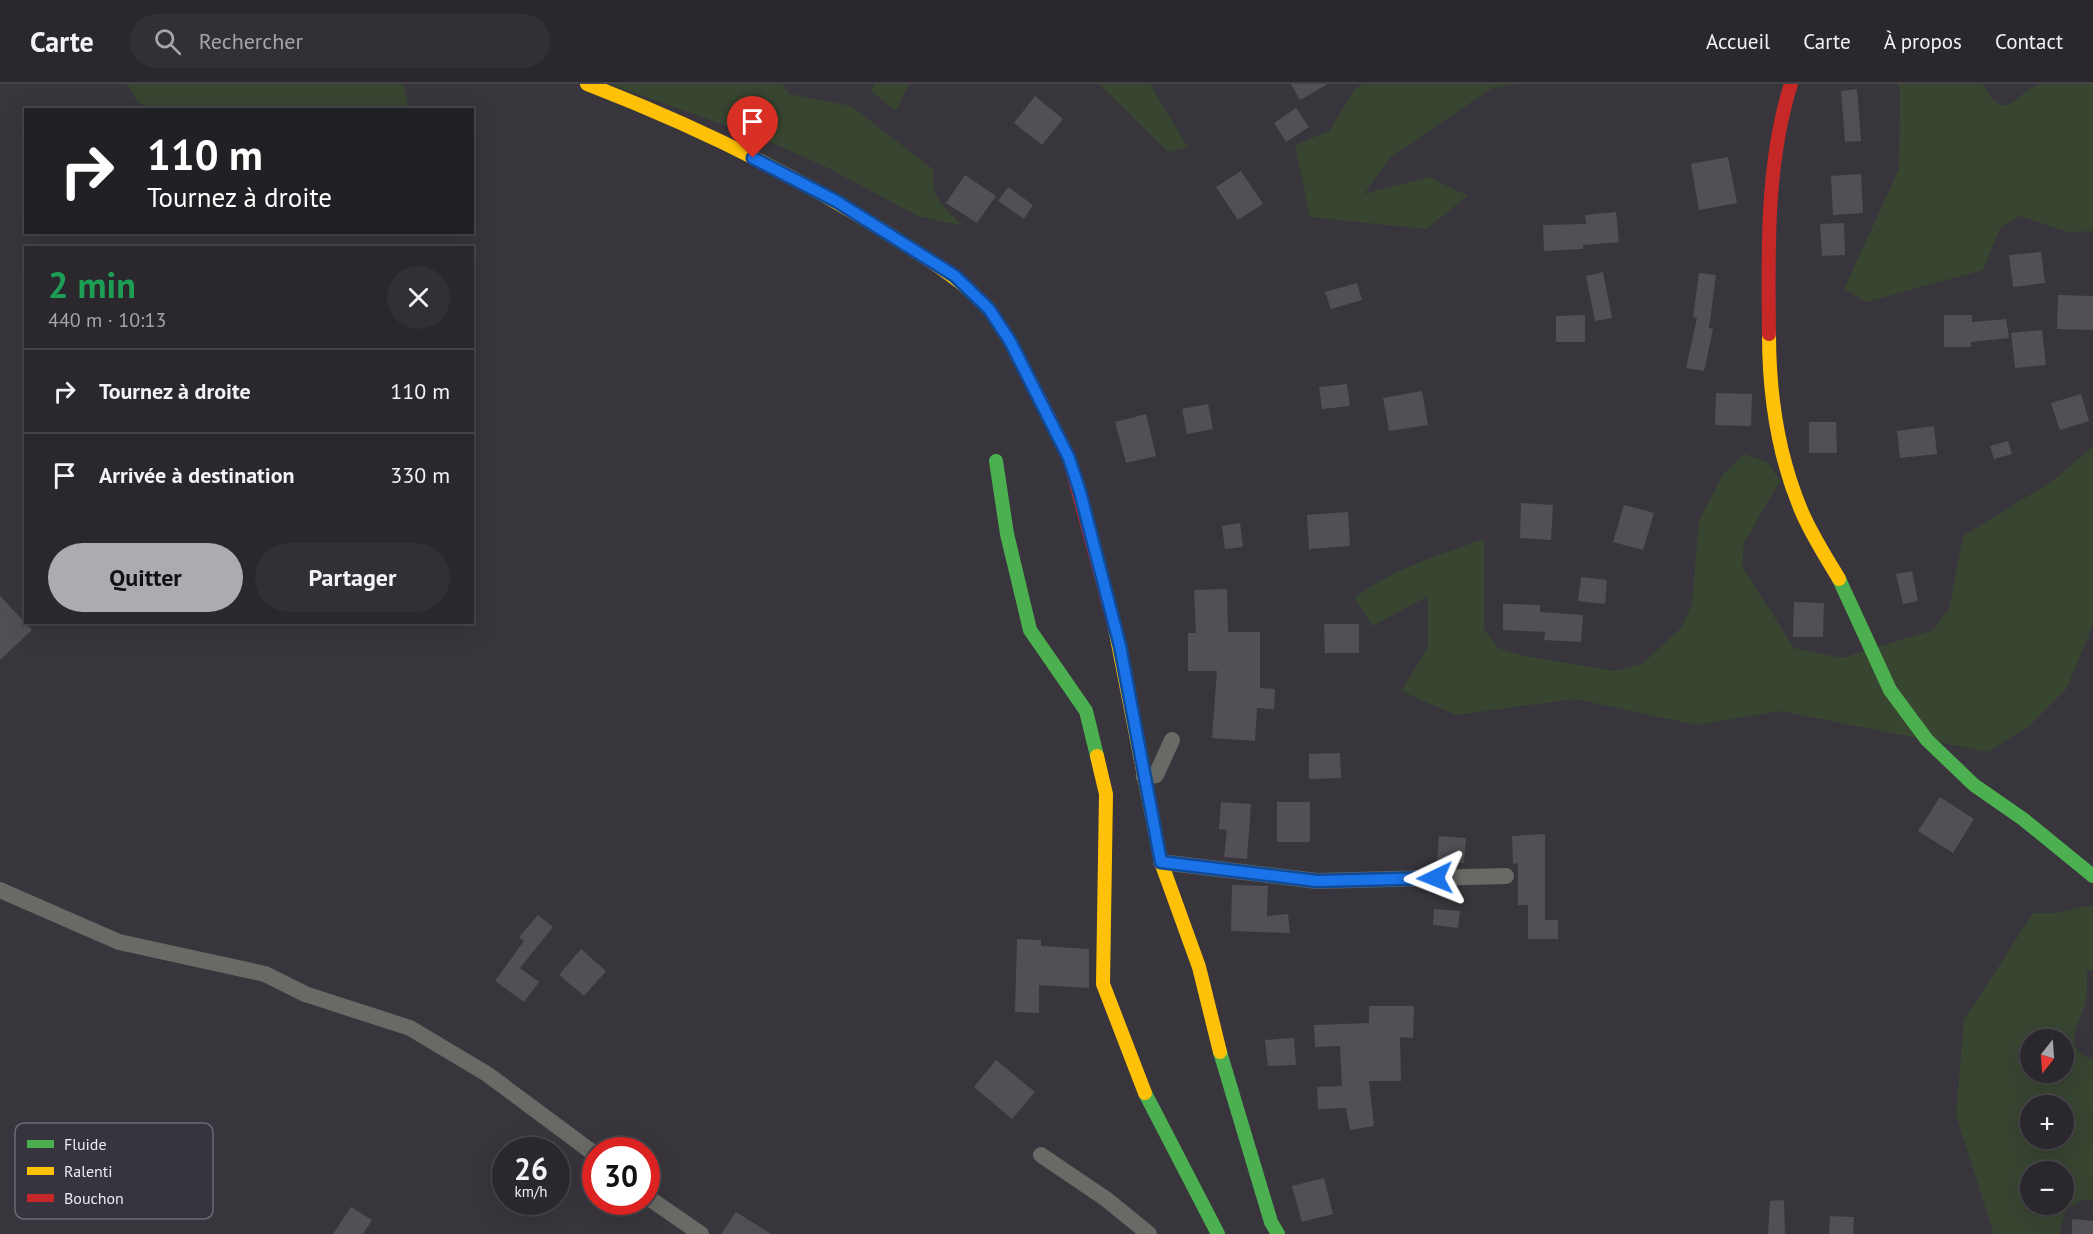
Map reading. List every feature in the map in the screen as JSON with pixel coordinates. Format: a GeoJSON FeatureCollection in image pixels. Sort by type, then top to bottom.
{"type":"FeatureCollection","features":[{"type":"Feature","properties":{"kind":"street"},"geometry":{"type":"LineString","coordinates":[[587,84],[670,116],[836,201],[955,276],[989,309],[1027,371],[1072,466],[1120,646],[1161,862],[1199,967],[1227,1082],[1271,1222],[1278,1234]]}},
{"type":"Feature","properties":{"kind":"street"},"geometry":{"type":"LineString","coordinates":[[1791,84],[1780,119],[1773,179],[1768,275],[1769,362],[1779,442],[1801,511],[1842,585],[1890,690],[1927,740],[1974,785],[2023,819],[2093,876]]}},
{"type":"Feature","properties":{"kind":"street"},"geometry":{"type":"LineString","coordinates":[[996,461],[1007,534],[1030,630],[1086,711],[1106,794],[1103,984],[1134,1069],[1160,1125],[1218,1234]]}},
{"type":"Feature","properties":{"kind":"street"},"geometry":{"type":"LineString","coordinates":[[1144,777],[1156,776],[1172,740]]}},
{"type":"Feature","properties":{"kind":"street"},"geometry":{"type":"LineString","coordinates":[[1161,862],[1317,881],[1506,876]]}},
{"type":"Feature","properties":{"kind":"street"},"geometry":{"type":"LineString","coordinates":[[0,890],[118,942],[265,974],[305,994],[410,1028],[487,1074],[582,1145]]}},
{"type":"Feature","properties":{"kind":"street"},"geometry":{"type":"LineString","coordinates":[[1041,1155],[1106,1199],[1149,1234]]}},
{"type":"Feature","properties":{"kind":"street"},"geometry":{"type":"LineString","coordinates":[[660,1206],[701,1234]]}},
{"type":"Feature","properties":{"kind":"green space"},"geometry":{"type":"Polygon","coordinates":[[[127,84],[403,84],[409,108],[155,108],[138,103],[127,84]]]}},
{"type":"Feature","properties":{"kind":"green space"},"geometry":{"type":"Polygon","coordinates":[[[609,84],[783,84],[789,94],[851,106],[934,170],[936,195],[963,226],[918,216],[828,168],[764,139],[609,84]]]}},
{"type":"Feature","properties":{"kind":"green space"},"geometry":{"type":"Polygon","coordinates":[[[875,84],[909,84],[896,111],[871,91],[875,84]]]}},
{"type":"Feature","properties":{"kind":"green space"},"geometry":{"type":"Polygon","coordinates":[[[1099,84],[1150,84],[1188,147],[1168,152],[1099,84]]]}},
{"type":"Feature","properties":{"kind":"green space"},"geometry":{"type":"Polygon","coordinates":[[[1363,84],[1520,84],[1492,88],[1391,157],[1364,194],[1429,177],[1468,196],[1426,229],[1310,217],[1295,145],[1329,131],[1356,88],[1363,84]]]}},
{"type":"Feature","properties":{"kind":"green space"},"geometry":{"type":"Polygon","coordinates":[[[1898,84],[1983,84],[1993,100],[2003,106],[2040,84],[2093,84],[2093,231],[2067,232],[2020,216],[2000,228],[1983,270],[1866,302],[1844,289],[1899,169],[1900,92],[1898,84]]]}},
{"type":"Feature","properties":{"kind":"green space"},"geometry":{"type":"Polygon","coordinates":[[[2093,446],[2093,624],[2067,688],[2029,726],[1988,752],[1781,711],[1697,725],[1575,699],[1456,715],[1401,691],[1428,647],[1428,596],[1373,626],[1354,598],[1400,571],[1484,539],[1484,629],[1498,648],[1520,655],[1616,671],[1642,664],[1682,627],[1692,603],[1699,521],[1723,474],[1744,454],[1767,462],[1780,481],[1744,543],[1742,566],[1794,648],[1842,658],[1933,630],[1949,609],[1963,536],[2054,480],[2093,446]]]}},
{"type":"Feature","properties":{"kind":"green space"},"geometry":{"type":"Polygon","coordinates":[[[2093,905],[2093,970],[2087,970],[2086,1000],[2074,1036],[2077,1049],[2093,1060],[2093,1200],[2081,1200],[2074,1205],[2074,1161],[2020,1161],[2020,1215],[2065,1215],[2059,1234],[1994,1234],[1956,1115],[1964,1020],[2033,913],[2055,913],[2093,905]]]}},
{"type":"Feature","properties":{"kind":"building"},"geometry":{"type":"Polygon","coordinates":[[[1291,84],[1328,84],[1300,100],[1291,84]]]}},
{"type":"Feature","properties":{"kind":"building"},"geometry":{"type":"Polygon","coordinates":[[[1857,89],[1861,141],[1845,142],[1841,91],[1857,89]]]}},
{"type":"Feature","properties":{"kind":"building"},"geometry":{"type":"Polygon","coordinates":[[[1035,96],[1063,119],[1042,145],[1014,123],[1035,96]]]}},
{"type":"Feature","properties":{"kind":"building"},"geometry":{"type":"Polygon","coordinates":[[[1296,108],[1309,127],[1286,142],[1274,123],[1296,108]]]}},
{"type":"Feature","properties":{"kind":"building"},"geometry":{"type":"Polygon","coordinates":[[[1728,157],[1737,203],[1699,210],[1691,164],[1728,157]]]}},
{"type":"Feature","properties":{"kind":"building"},"geometry":{"type":"Polygon","coordinates":[[[1241,171],[1263,204],[1238,220],[1216,187],[1241,171]]]}},
{"type":"Feature","properties":{"kind":"building"},"geometry":{"type":"Polygon","coordinates":[[[1861,174],[1863,213],[1833,215],[1831,176],[1861,174]]]}},
{"type":"Feature","properties":{"kind":"building"},"geometry":{"type":"Polygon","coordinates":[[[965,175],[996,196],[977,223],[946,203],[965,175]]]}},
{"type":"Feature","properties":{"kind":"building"},"geometry":{"type":"Polygon","coordinates":[[[1008,187],[1033,205],[1024,219],[998,201],[1008,187]]]}},
{"type":"Feature","properties":{"kind":"building"},"geometry":{"type":"Polygon","coordinates":[[[1616,212],[1619,242],[1583,245],[1583,249],[1544,251],[1543,225],[1586,224],[1585,215],[1616,212]]]}},
{"type":"Feature","properties":{"kind":"building"},"geometry":{"type":"Polygon","coordinates":[[[1844,223],[1845,255],[1822,256],[1820,224],[1844,223]]]}},
{"type":"Feature","properties":{"kind":"building"},"geometry":{"type":"Polygon","coordinates":[[[2041,252],[2045,283],[2013,287],[2009,255],[2041,252]]]}},
{"type":"Feature","properties":{"kind":"building"},"geometry":{"type":"Polygon","coordinates":[[[1603,272],[1612,318],[1595,321],[1586,276],[1603,272]]]}},
{"type":"Feature","properties":{"kind":"building"},"geometry":{"type":"Polygon","coordinates":[[[1699,273],[1716,275],[1709,328],[1713,329],[1704,371],[1686,368],[1697,318],[1693,317],[1699,273]]]}},
{"type":"Feature","properties":{"kind":"building"},"geometry":{"type":"Polygon","coordinates":[[[1357,283],[1362,300],[1331,309],[1325,292],[1357,283]]]}},
{"type":"Feature","properties":{"kind":"building"},"geometry":{"type":"Polygon","coordinates":[[[2058,295],[2093,296],[2093,330],[2057,329],[2058,295]]]}},
{"type":"Feature","properties":{"kind":"building"},"geometry":{"type":"Polygon","coordinates":[[[1585,315],[1585,342],[1556,342],[1556,316],[1585,315]]]}},
{"type":"Feature","properties":{"kind":"building"},"geometry":{"type":"Polygon","coordinates":[[[1944,315],[1972,315],[1972,322],[2006,319],[2009,338],[1971,342],[1971,347],[1944,347],[1944,315]]]}},
{"type":"Feature","properties":{"kind":"building"},"geometry":{"type":"Polygon","coordinates":[[[2042,330],[2046,365],[2015,368],[2011,333],[2042,330]]]}},
{"type":"Feature","properties":{"kind":"building"},"geometry":{"type":"Polygon","coordinates":[[[1347,384],[1350,406],[1322,409],[1319,387],[1347,384]]]}},
{"type":"Feature","properties":{"kind":"building"},"geometry":{"type":"Polygon","coordinates":[[[1422,391],[1428,425],[1389,431],[1383,398],[1422,391]]]}},
{"type":"Feature","properties":{"kind":"building"},"geometry":{"type":"Polygon","coordinates":[[[1716,393],[1752,394],[1751,426],[1715,425],[1716,393]]]}},
{"type":"Feature","properties":{"kind":"building"},"geometry":{"type":"Polygon","coordinates":[[[2081,394],[2089,421],[2060,430],[2051,403],[2081,394]]]}},
{"type":"Feature","properties":{"kind":"building"},"geometry":{"type":"Polygon","coordinates":[[[1208,404],[1213,429],[1187,434],[1182,409],[1208,404]]]}},
{"type":"Feature","properties":{"kind":"building"},"geometry":{"type":"Polygon","coordinates":[[[1146,414],[1156,456],[1126,463],[1115,422],[1146,414]]]}},
{"type":"Feature","properties":{"kind":"building"},"geometry":{"type":"Polygon","coordinates":[[[1809,422],[1836,422],[1837,453],[1809,453],[1809,422]]]}},
{"type":"Feature","properties":{"kind":"building"},"geometry":{"type":"Polygon","coordinates":[[[1934,426],[1937,454],[1900,458],[1897,431],[1934,426]]]}},
{"type":"Feature","properties":{"kind":"building"},"geometry":{"type":"Polygon","coordinates":[[[2008,441],[2012,454],[1994,459],[1990,446],[2008,441]]]}},
{"type":"Feature","properties":{"kind":"building"},"geometry":{"type":"Polygon","coordinates":[[[1521,503],[1553,505],[1551,540],[1520,538],[1521,503]]]}},
{"type":"Feature","properties":{"kind":"building"},"geometry":{"type":"Polygon","coordinates":[[[1624,505],[1654,513],[1643,550],[1613,542],[1624,505]]]}},
{"type":"Feature","properties":{"kind":"building"},"geometry":{"type":"Polygon","coordinates":[[[1348,512],[1350,546],[1309,549],[1307,515],[1348,512]]]}},
{"type":"Feature","properties":{"kind":"building"},"geometry":{"type":"Polygon","coordinates":[[[1240,523],[1243,547],[1225,549],[1222,526],[1240,523]]]}},
{"type":"Feature","properties":{"kind":"building"},"geometry":{"type":"Polygon","coordinates":[[[1912,571],[1918,601],[1903,604],[1896,574],[1912,571]]]}},
{"type":"Feature","properties":{"kind":"building"},"geometry":{"type":"Polygon","coordinates":[[[1581,577],[1607,580],[1605,604],[1578,601],[1581,577]]]}},
{"type":"Feature","properties":{"kind":"building"},"geometry":{"type":"Polygon","coordinates":[[[1227,589],[1228,632],[1260,632],[1260,688],[1275,689],[1274,709],[1257,708],[1255,741],[1212,738],[1217,671],[1188,671],[1188,633],[1196,633],[1194,590],[1227,589]]]}},
{"type":"Feature","properties":{"kind":"building"},"geometry":{"type":"Polygon","coordinates":[[[0,596],[32,630],[0,660],[0,596]]]}},
{"type":"Feature","properties":{"kind":"building"},"geometry":{"type":"Polygon","coordinates":[[[1794,602],[1824,603],[1823,637],[1793,637],[1794,602]]]}},
{"type":"Feature","properties":{"kind":"building"},"geometry":{"type":"Polygon","coordinates":[[[1503,604],[1540,605],[1540,612],[1583,615],[1581,642],[1544,640],[1545,632],[1503,630],[1503,604]]]}},
{"type":"Feature","properties":{"kind":"building"},"geometry":{"type":"Polygon","coordinates":[[[1324,624],[1359,624],[1359,653],[1325,653],[1324,624]]]}},
{"type":"Feature","properties":{"kind":"building"},"geometry":{"type":"Polygon","coordinates":[[[1340,753],[1341,778],[1309,779],[1309,754],[1340,753]]]}},
{"type":"Feature","properties":{"kind":"building"},"geometry":{"type":"Polygon","coordinates":[[[1940,797],[1974,819],[1953,853],[1918,831],[1940,797]]]}},
{"type":"Feature","properties":{"kind":"building"},"geometry":{"type":"Polygon","coordinates":[[[1221,802],[1251,804],[1247,859],[1224,857],[1227,830],[1219,829],[1221,802]]]}},
{"type":"Feature","properties":{"kind":"building"},"geometry":{"type":"Polygon","coordinates":[[[1277,802],[1310,802],[1310,842],[1277,842],[1277,802]]]}},
{"type":"Feature","properties":{"kind":"building"},"geometry":{"type":"Polygon","coordinates":[[[1545,834],[1545,920],[1558,920],[1558,939],[1528,939],[1528,905],[1518,905],[1518,863],[1513,864],[1512,836],[1545,834]]]}},
{"type":"Feature","properties":{"kind":"building"},"geometry":{"type":"Polygon","coordinates":[[[1439,836],[1466,838],[1464,863],[1437,861],[1439,836]]]}},
{"type":"Feature","properties":{"kind":"building"},"geometry":{"type":"Polygon","coordinates":[[[1232,885],[1268,886],[1267,916],[1288,914],[1290,933],[1231,931],[1232,885]]]}},
{"type":"Feature","properties":{"kind":"building"},"geometry":{"type":"Polygon","coordinates":[[[1434,909],[1460,911],[1458,928],[1433,925],[1434,909]]]}},
{"type":"Feature","properties":{"kind":"building"},"geometry":{"type":"Polygon","coordinates":[[[538,915],[553,927],[520,968],[539,982],[524,1002],[495,981],[524,941],[519,937],[538,915]]]}},
{"type":"Feature","properties":{"kind":"building"},"geometry":{"type":"Polygon","coordinates":[[[1017,939],[1041,940],[1041,946],[1089,949],[1089,988],[1039,985],[1039,1013],[1015,1012],[1017,939]]]}},
{"type":"Feature","properties":{"kind":"building"},"geometry":{"type":"Polygon","coordinates":[[[581,949],[606,971],[584,996],[559,975],[581,949]]]}},
{"type":"Feature","properties":{"kind":"building"},"geometry":{"type":"Polygon","coordinates":[[[1369,1006],[1414,1006],[1413,1038],[1400,1037],[1401,1081],[1369,1081],[1374,1126],[1350,1130],[1346,1108],[1318,1109],[1317,1087],[1342,1086],[1340,1046],[1315,1047],[1314,1025],[1369,1023],[1369,1006]]]}},
{"type":"Feature","properties":{"kind":"building"},"geometry":{"type":"Polygon","coordinates":[[[1294,1038],[1296,1065],[1268,1066],[1265,1040],[1294,1038]]]}},
{"type":"Feature","properties":{"kind":"building"},"geometry":{"type":"Polygon","coordinates":[[[996,1060],[1035,1092],[1012,1119],[974,1087],[996,1060]]]}},
{"type":"Feature","properties":{"kind":"building"},"geometry":{"type":"Polygon","coordinates":[[[1324,1178],[1333,1214],[1302,1222],[1292,1186],[1324,1178]]]}},
{"type":"Feature","properties":{"kind":"building"},"geometry":{"type":"Polygon","coordinates":[[[1784,1200],[1785,1234],[1768,1234],[1770,1201],[1784,1200]]]}},
{"type":"Feature","properties":{"kind":"building"},"geometry":{"type":"Polygon","coordinates":[[[351,1207],[372,1220],[363,1234],[333,1234],[351,1207]]]}},
{"type":"Feature","properties":{"kind":"building"},"geometry":{"type":"Polygon","coordinates":[[[736,1212],[771,1234],[721,1234],[736,1212]]]}},
{"type":"Feature","properties":{"kind":"building"},"geometry":{"type":"Polygon","coordinates":[[[1830,1216],[1854,1217],[1853,1234],[1829,1234],[1830,1216]]]}},
{"type":"Feature","properties":{"kind":"building"},"geometry":{"type":"Polygon","coordinates":[[[2072,1219],[2093,1221],[2093,1234],[2072,1234],[2072,1219]]]}},
{"type":"Feature","properties":{"kind":"traffic: fast"},"geometry":{"type":"LineString","coordinates":[[996,461],[1007,534],[1030,630],[1086,711],[1097,756]]}},
{"type":"Feature","properties":{"kind":"traffic: fast"},"geometry":{"type":"LineString","coordinates":[[1839,579],[1890,690],[1927,740],[1974,785],[2023,819],[2093,876]]}},
{"type":"Feature","properties":{"kind":"traffic: fast"},"geometry":{"type":"LineString","coordinates":[[1220,1052],[1271,1222],[1278,1234]]}},
{"type":"Feature","properties":{"kind":"traffic: fast"},"geometry":{"type":"LineString","coordinates":[[1145,1093],[1218,1234]]}},
{"type":"Feature","properties":{"kind":"traffic: slow"},"geometry":{"type":"LineString","coordinates":[[587,84],[703,133],[815,190],[922,255],[976,296]]}},
{"type":"Feature","properties":{"kind":"traffic: slow"},"geometry":{"type":"LineString","coordinates":[[1769,334],[1773,401],[1786,468],[1805,519],[1839,579]]}},
{"type":"Feature","properties":{"kind":"traffic: slow"},"geometry":{"type":"LineString","coordinates":[[1115,628],[1161,862],[1199,967],[1220,1052]]}},
{"type":"Feature","properties":{"kind":"traffic: slow"},"geometry":{"type":"LineString","coordinates":[[1097,756],[1106,794],[1103,984],[1145,1093]]}},
{"type":"Feature","properties":{"kind":"traffic: jam"},"geometry":{"type":"LineString","coordinates":[[1769,334],[1770,208],[1777,145],[1791,84]]}},
{"type":"Feature","properties":{"kind":"traffic: jam"},"geometry":{"type":"LineString","coordinates":[[976,296],[989,309],[1010,341],[1069,457],[1115,628]]}},
{"type":"Feature","properties":{"kind":"route"},"geometry":{"type":"LineString","coordinates":[[753,158],[836,201],[955,276],[989,309],[1010,341],[1069,458],[1080,492],[1120,646],[1161,862],[1317,881],[1435,878]]}}]}
